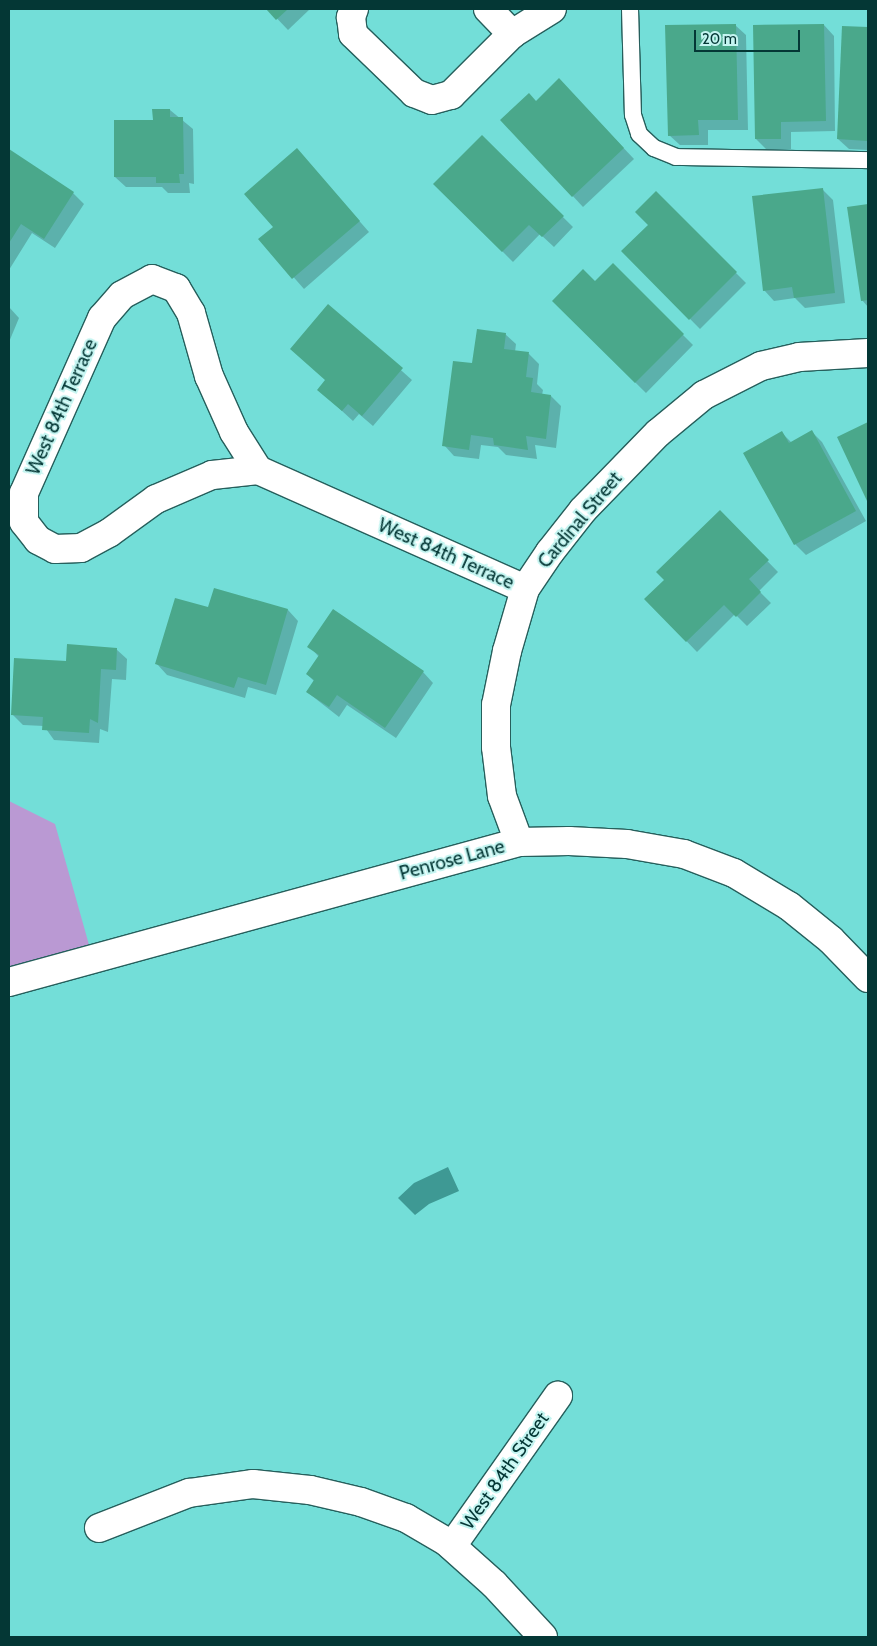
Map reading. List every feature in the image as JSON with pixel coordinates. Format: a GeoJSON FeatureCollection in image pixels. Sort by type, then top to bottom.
{"type":"FeatureCollection","features":[{"type":"Feature","properties":{"kind":"street"},"geometry":{"type":"LineString","coordinates":[[354,9],[351,16],[353,34],[414,93],[432,100],[451,95],[512,34],[552,9]]}},
{"type":"Feature","properties":{"kind":"street"},"geometry":{"type":"LineString","coordinates":[[488,9],[512,34]]}},
{"type":"Feature","properties":{"kind":"street","name":"West 84th Terrace"},"geometry":{"type":"LineString","coordinates":[[258,470],[234,432],[209,376],[191,313],[176,288],[152,279],[122,295],[102,318],[24,492],[24,522],[38,540],[55,549],[81,548],[109,533],[156,499],[212,475],[258,470],[525,590]]}},
{"type":"Feature","properties":{"kind":"street","name":"Cardinal Street"},"geometry":{"type":"LineString","coordinates":[[519,842],[502,796],[496,747],[496,705],[506,651],[525,590],[584,510],[658,432],[704,395],[761,366],[799,357],[868,353]]}},
{"type":"Feature","properties":{"kind":"street","name":"Penrose Lane"},"geometry":{"type":"LineString","coordinates":[[9,982],[519,842],[627,844],[684,854],[734,873],[788,906],[831,940],[868,978]]}},
{"type":"Feature","properties":{"kind":"street","name":"West 84th Street"},"geometry":{"type":"LineString","coordinates":[[452,1546],[558,1396]]}},
{"type":"Feature","properties":{"kind":"street","name":"West 84th Street"},"geometry":{"type":"LineString","coordinates":[[98,1528],[189,1493],[253,1484],[310,1490],[360,1502],[406,1518],[452,1546],[494,1584],[543,1637]]}},
{"type":"Feature","properties":{"kind":"lane"},"geometry":{"type":"LineString","coordinates":[[630,9],[632,115],[639,134],[654,148],[676,157],[868,160]]}},
{"type":"Feature","properties":{"kind":"shaded area"},"geometry":{"type":"Polygon","coordinates":[[[9,801],[55,824],[93,959],[9,982],[9,801]]]}},
{"type":"Feature","properties":{"kind":"water"},"geometry":{"type":"Polygon","coordinates":[[[448,1167],[459,1191],[429,1204],[415,1215],[398,1198],[414,1183],[448,1167]]]}},
{"type":"Feature","properties":{"kind":"building"},"geometry":{"type":"Polygon","coordinates":[[[266,9],[288,9],[276,20],[266,9]]]}},
{"type":"Feature","properties":{"kind":"building"},"geometry":{"type":"Polygon","coordinates":[[[736,24],[738,120],[698,120],[699,135],[668,136],[665,25],[736,24]]]}},
{"type":"Feature","properties":{"kind":"building"},"geometry":{"type":"Polygon","coordinates":[[[824,24],[826,121],[781,122],[781,139],[755,139],[753,25],[824,24]]]}},
{"type":"Feature","properties":{"kind":"building"},"geometry":{"type":"Polygon","coordinates":[[[842,26],[868,27],[867,141],[837,139],[842,26]]]}},
{"type":"Feature","properties":{"kind":"building"},"geometry":{"type":"Polygon","coordinates":[[[559,78],[624,148],[572,197],[500,120],[529,93],[536,101],[559,78]]]}},
{"type":"Feature","properties":{"kind":"building"},"geometry":{"type":"Polygon","coordinates":[[[152,109],[170,109],[170,117],[183,117],[184,174],[179,174],[180,183],[156,183],[156,177],[114,177],[114,120],[153,120],[152,109]]]}},
{"type":"Feature","properties":{"kind":"building"},"geometry":{"type":"Polygon","coordinates":[[[482,135],[564,216],[542,237],[529,225],[502,252],[433,184],[482,135]]]}},
{"type":"Feature","properties":{"kind":"building"},"geometry":{"type":"Polygon","coordinates":[[[297,148],[360,221],[292,279],[258,239],[273,227],[244,194],[297,148]]]}},
{"type":"Feature","properties":{"kind":"building"},"geometry":{"type":"Polygon","coordinates":[[[9,149],[74,192],[44,239],[21,224],[9,243],[9,149]]]}},
{"type":"Feature","properties":{"kind":"building"},"geometry":{"type":"Polygon","coordinates":[[[823,188],[835,293],[794,298],[792,287],[763,291],[752,196],[823,188]]]}},
{"type":"Feature","properties":{"kind":"building"},"geometry":{"type":"Polygon","coordinates":[[[656,191],[737,272],[689,320],[621,251],[648,225],[635,212],[656,191]]]}},
{"type":"Feature","properties":{"kind":"building"},"geometry":{"type":"Polygon","coordinates":[[[868,204],[868,300],[861,301],[847,207],[868,204]]]}},
{"type":"Feature","properties":{"kind":"building"},"geometry":{"type":"Polygon","coordinates":[[[613,263],[684,334],[635,383],[552,301],[583,269],[595,281],[613,263]]]}},
{"type":"Feature","properties":{"kind":"building"},"geometry":{"type":"Polygon","coordinates":[[[328,304],[403,368],[362,416],[348,404],[342,411],[317,390],[325,380],[290,349],[328,304]]]}},
{"type":"Feature","properties":{"kind":"building"},"geometry":{"type":"Polygon","coordinates":[[[477,329],[506,333],[504,349],[529,352],[526,377],[533,378],[531,392],[551,395],[546,439],[526,436],[528,450],[494,445],[493,438],[471,435],[469,450],[442,446],[453,361],[472,363],[477,329]]]}},
{"type":"Feature","properties":{"kind":"building"},"geometry":{"type":"Polygon","coordinates":[[[868,422],[868,503],[837,437],[868,422]]]}},
{"type":"Feature","properties":{"kind":"building"},"geometry":{"type":"Polygon","coordinates":[[[812,430],[856,511],[794,545],[743,453],[782,431],[789,443],[812,430]]]}},
{"type":"Feature","properties":{"kind":"building"},"geometry":{"type":"Polygon","coordinates":[[[720,510],[769,560],[749,579],[761,592],[736,617],[724,605],[686,642],[644,599],[664,580],[656,572],[720,510]]]}},
{"type":"Feature","properties":{"kind":"building"},"geometry":{"type":"Polygon","coordinates":[[[214,588],[288,609],[266,685],[238,677],[234,688],[155,664],[175,598],[208,607],[214,588]]]}},
{"type":"Feature","properties":{"kind":"building"},"geometry":{"type":"Polygon","coordinates":[[[333,609],[424,671],[385,728],[337,695],[329,707],[306,692],[314,680],[306,674],[319,655],[307,647],[333,609]]]}},
{"type":"Feature","properties":{"kind":"building"},"geometry":{"type":"Polygon","coordinates":[[[67,644],[117,648],[116,670],[101,669],[98,723],[90,719],[89,733],[42,730],[43,717],[11,715],[14,658],[66,661],[67,644]]]}}]}
